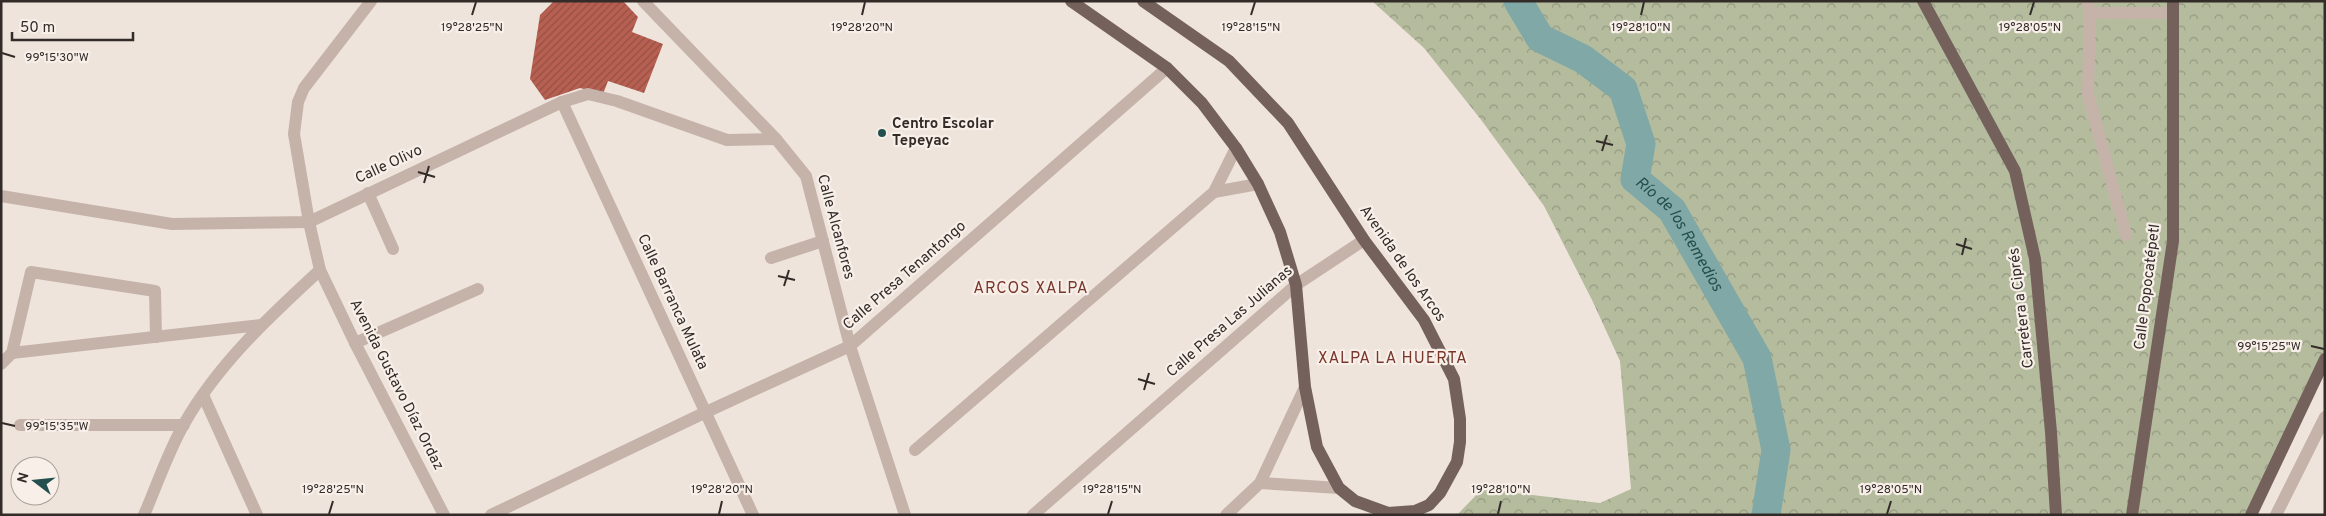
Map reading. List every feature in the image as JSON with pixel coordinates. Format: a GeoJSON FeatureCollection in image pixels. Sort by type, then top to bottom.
{"type":"FeatureCollection","features":[{"type":"Feature","properties":{"kind":"main road","name":"Avenida de los Arcos"},"geometry":{"type":"LineString","coordinates":[[1071,1],[1167,68],[1202,103],[1236,148],[1258,184],[1280,232],[1296,285],[1305,387],[1317,447],[1339,488],[1355,501],[1371,508],[1388,512],[1415,511],[1429,505],[1440,492],[1457,462],[1460,442],[1460,419],[1454,379],[1424,320],[1364,240],[1288,123],[1229,61],[1143,1]]}},
{"type":"Feature","properties":{"kind":"main road","name":"Carretera a Ciprés"},"geometry":{"type":"LineString","coordinates":[[1924,1],[2015,171],[2036,259],[2056,515]]}},
{"type":"Feature","properties":{"kind":"main road","name":"Calle Popocatépetl"},"geometry":{"type":"LineString","coordinates":[[2132,515],[2172,242],[2173,7]]}},
{"type":"Feature","properties":{"kind":"main road"},"geometry":{"type":"LineString","coordinates":[[2251,515],[2325,359]]}},
{"type":"Feature","properties":{"kind":"street","name":"Avenida Gustavo Díaz Ordaz"},"geometry":{"type":"LineString","coordinates":[[371,1],[304,88],[298,102],[294,134],[309,222],[320,270],[355,343],[444,515]]}},
{"type":"Feature","properties":{"kind":"street","name":"Calle Alcanfores"},"geometry":{"type":"LineString","coordinates":[[643,1],[776,139],[806,176],[850,346],[905,515]]}},
{"type":"Feature","properties":{"kind":"street"},"geometry":{"type":"LineString","coordinates":[[2126,236],[2088,94],[2088,7],[2173,7]]}},
{"type":"Feature","properties":{"kind":"street","name":"Calle Presa Tenantongo"},"geometry":{"type":"LineString","coordinates":[[491,515],[704,413],[850,346],[1167,68]]}},
{"type":"Feature","properties":{"kind":"street","name":"Calle Olivo"},"geometry":{"type":"LineString","coordinates":[[1,196],[172,224],[309,222],[562,102],[588,94],[617,101],[727,140],[776,139]]}},
{"type":"Feature","properties":{"kind":"street","name":"Calle Barranca Mulata"},"geometry":{"type":"LineString","coordinates":[[562,102],[704,413],[753,515]]}},
{"type":"Feature","properties":{"kind":"street"},"geometry":{"type":"LineString","coordinates":[[915,450],[1214,192],[1236,148]]}},
{"type":"Feature","properties":{"kind":"street"},"geometry":{"type":"LineString","coordinates":[[1214,192],[1258,184]]}},
{"type":"Feature","properties":{"kind":"street"},"geometry":{"type":"LineString","coordinates":[[368,193],[393,249]]}},
{"type":"Feature","properties":{"kind":"street","name":"Calle Presa Las Julianas"},"geometry":{"type":"LineString","coordinates":[[1033,515],[1296,285],[1364,240]]}},
{"type":"Feature","properties":{"kind":"street"},"geometry":{"type":"LineString","coordinates":[[771,258],[823,241]]}},
{"type":"Feature","properties":{"kind":"street"},"geometry":{"type":"LineString","coordinates":[[144,515],[184,425],[203,395],[261,325],[320,270]]}},
{"type":"Feature","properties":{"kind":"street"},"geometry":{"type":"LineString","coordinates":[[1,364],[12,353],[32,272],[155,291],[156,337]]}},
{"type":"Feature","properties":{"kind":"street"},"geometry":{"type":"LineString","coordinates":[[355,343],[478,289]]}},
{"type":"Feature","properties":{"kind":"street"},"geometry":{"type":"LineString","coordinates":[[12,353],[261,325]]}},
{"type":"Feature","properties":{"kind":"street"},"geometry":{"type":"LineString","coordinates":[[1226,515],[1260,483],[1305,387]]}},
{"type":"Feature","properties":{"kind":"street"},"geometry":{"type":"LineString","coordinates":[[203,395],[257,515]]}},
{"type":"Feature","properties":{"kind":"street"},"geometry":{"type":"LineString","coordinates":[[2276,515],[2325,417]]}},
{"type":"Feature","properties":{"kind":"street"},"geometry":{"type":"LineString","coordinates":[[20,425],[184,425]]}},
{"type":"Feature","properties":{"kind":"street"},"geometry":{"type":"LineString","coordinates":[[1260,483],[1339,488]]}},
{"type":"Feature","properties":{"kind":"green space"},"geometry":{"type":"Polygon","coordinates":[[[1372,1],[2325,1],[2325,350],[2245,515],[1457,515],[1482,489],[1600,503],[1631,489],[1620,361],[1592,300],[1544,206],[1482,121],[1424,48],[1372,1]]]}},
{"type":"Feature","properties":{"kind":"building"},"geometry":{"type":"Polygon","coordinates":[[[554,1],[623,1],[638,17],[632,32],[663,44],[644,93],[608,81],[603,94],[580,88],[545,100],[530,79],[540,15],[554,1]]]}},
{"type":"Feature","properties":{"kind":"waterway","name":"Río de los Remedios"},"geometry":{"type":"LineString","coordinates":[[1518,1],[1540,38],[1583,59],[1623,89],[1641,144],[1635,179],[1672,210],[1757,358],[1776,450],[1766,515]]}},
{"type":"Feature","properties":{"kind":"place","name":"Centro Escolar Tepeyac"},"geometry":{"type":"Point","coordinates":[882,133]}},
{"type":"Feature","properties":{"kind":"district","name":"ARCOS XALPA"},"geometry":{"type":"Point","coordinates":[1031,289]}},
{"type":"Feature","properties":{"kind":"district","name":"XALPA LA HUERTA"},"geometry":{"type":"Point","coordinates":[1393,359]}}]}
